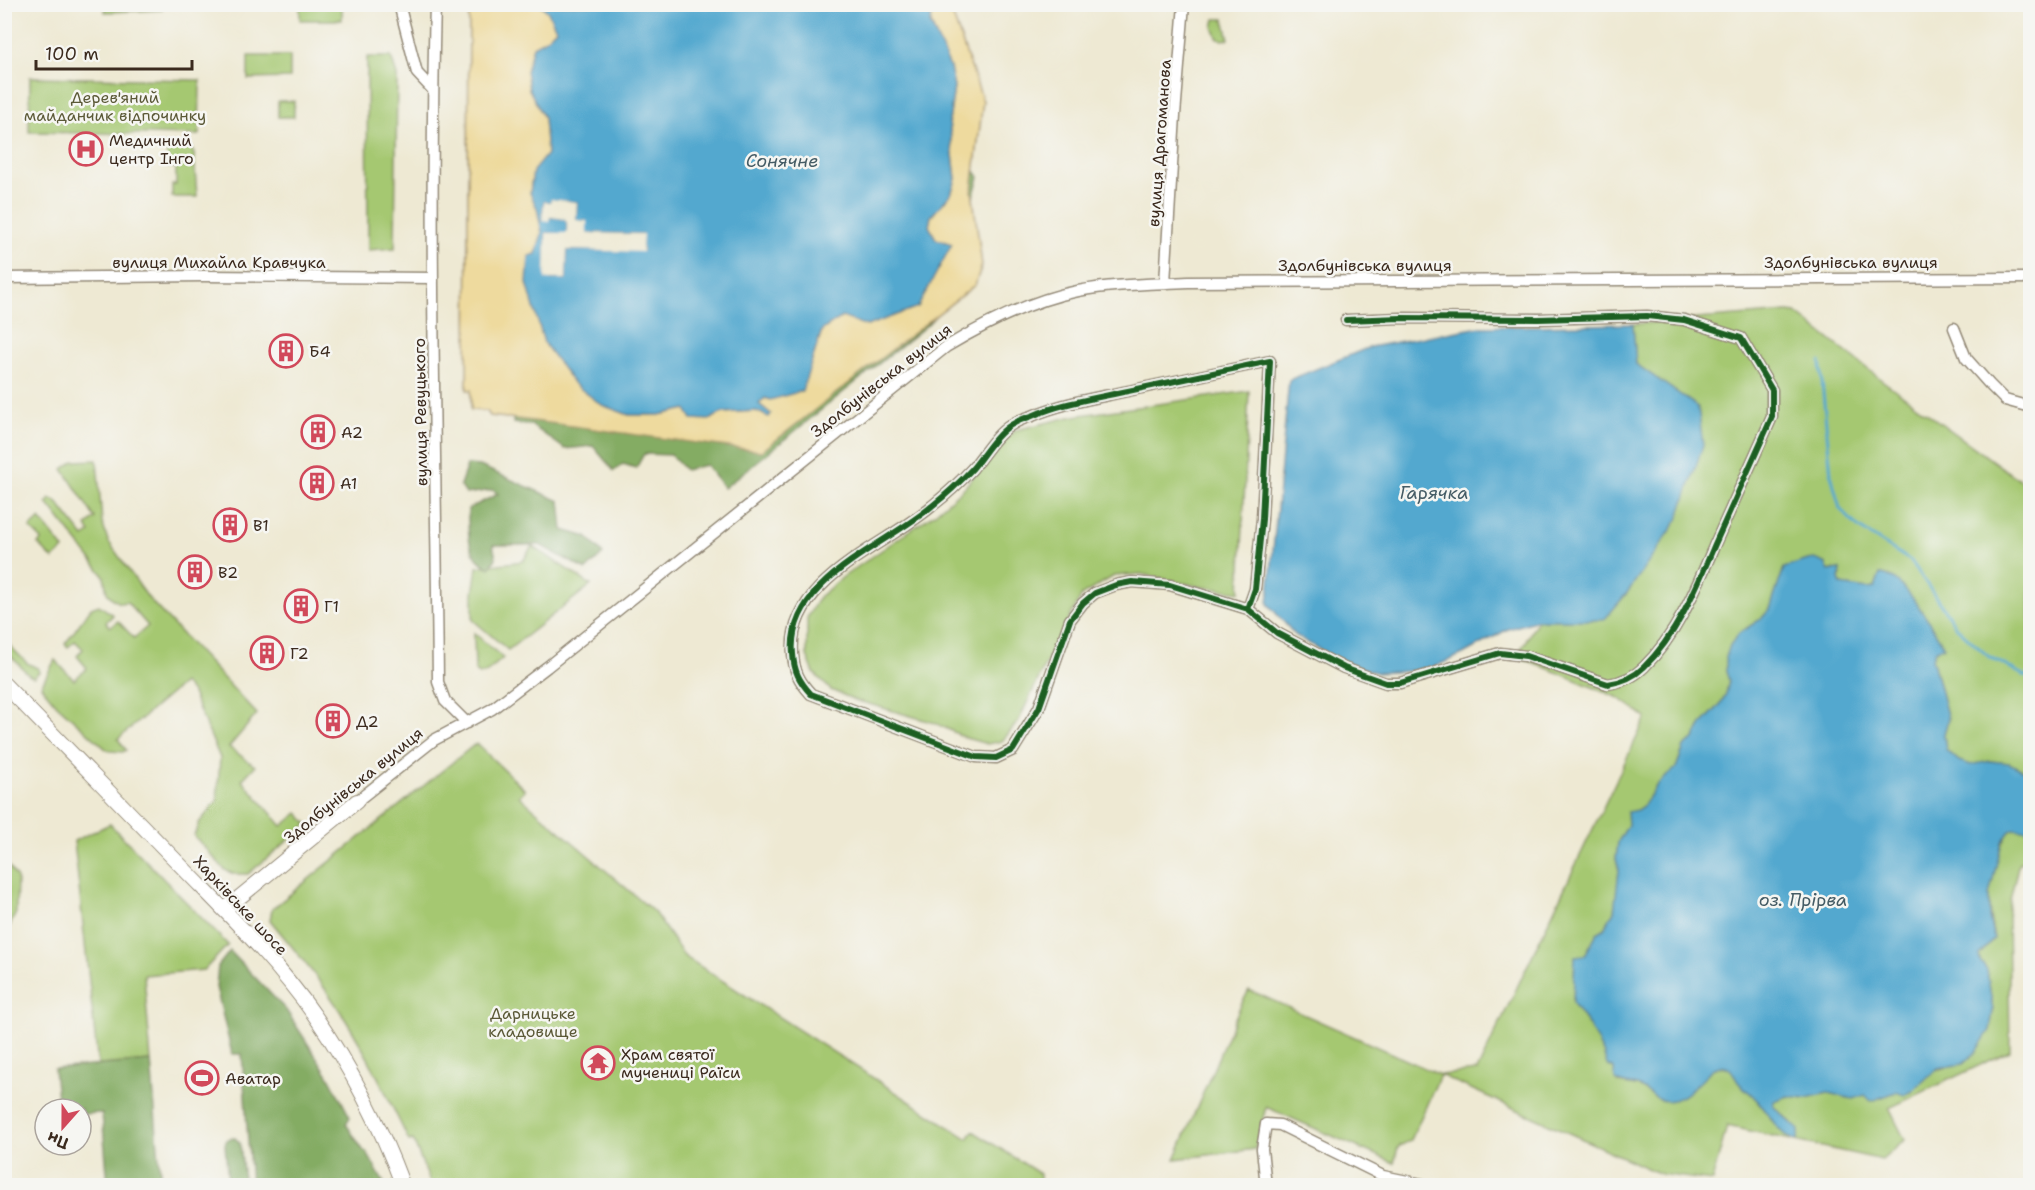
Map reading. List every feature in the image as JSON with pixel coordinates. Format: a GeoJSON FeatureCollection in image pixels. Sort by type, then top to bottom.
{"type":"FeatureCollection","features":[{"type":"Feature","properties":{"kind":"main road","name":"Харківське шосе"},"geometry":{"type":"LineString","coordinates":[[4,684],[270,959],[335,1047],[363,1098],[403,1185]]}},
{"type":"Feature","properties":{"kind":"main road","name":"Здолбунівська вулиця"},"geometry":{"type":"LineString","coordinates":[[224,910],[357,801]]}},
{"type":"Feature","properties":{"kind":"street"},"geometry":{"type":"LineString","coordinates":[[399,4],[417,73],[433,90]]}},
{"type":"Feature","properties":{"kind":"street","name":"вулиця Ревуцького"},"geometry":{"type":"LineString","coordinates":[[435,4],[433,278],[438,682],[445,701],[467,723]]}},
{"type":"Feature","properties":{"kind":"street","name":"вулиця Драгоманова"},"geometry":{"type":"LineString","coordinates":[[1165,283],[1184,4]]}},
{"type":"Feature","properties":{"kind":"street","name":"вулиця Михайла Кравчука"},"geometry":{"type":"LineString","coordinates":[[4,278],[216,276],[433,278]]}},
{"type":"Feature","properties":{"kind":"street","name":"Здолбунівська вулиця"},"geometry":{"type":"LineString","coordinates":[[357,801],[434,740],[492,709],[946,347],[1005,315],[1047,299],[1076,291],[1104,287],[1165,283],[2031,278]]}},
{"type":"Feature","properties":{"kind":"street"},"geometry":{"type":"LineString","coordinates":[[1248,609],[1255,590],[1261,531],[1270,361],[1085,400],[1034,414],[1010,425],[969,471],[932,507],[899,531],[853,559],[822,585],[807,603],[795,628],[792,644],[794,667],[800,683],[811,694],[976,757],[996,758],[1013,750],[1028,728],[1039,708],[1070,620],[1083,603],[1095,593],[1132,582],[1170,585],[1248,609],[1277,633],[1344,668],[1386,683],[1400,683],[1500,653],[1526,656],[1608,684],[1620,682],[1643,668],[1658,653],[1672,632],[1700,577],[1772,417],[1772,390],[1741,338],[1684,320],[1647,316],[1346,320]]}},
{"type":"Feature","properties":{"kind":"street"},"geometry":{"type":"LineString","coordinates":[[1954,328],[1966,358],[1990,385],[2005,399],[2031,407]]}},
{"type":"Feature","properties":{"kind":"street"},"geometry":{"type":"LineString","coordinates":[[1266,1185],[1262,1149],[1266,1124],[1280,1125],[1383,1176],[1432,1185]]}},
{"type":"Feature","properties":{"kind":"green space"},"geometry":{"type":"Polygon","coordinates":[[[105,5],[162,5],[162,10],[105,12],[105,5]]]}},
{"type":"Feature","properties":{"kind":"green space"},"geometry":{"type":"Polygon","coordinates":[[[300,5],[342,5],[342,20],[300,20],[300,5]]]}},
{"type":"Feature","properties":{"kind":"green space"},"geometry":{"type":"Polygon","coordinates":[[[1215,19],[1224,19],[1229,39],[1222,40],[1217,37],[1213,27],[1215,19]]]}},
{"type":"Feature","properties":{"kind":"green space"},"geometry":{"type":"Polygon","coordinates":[[[248,56],[290,56],[290,78],[248,79],[248,56]]]}},
{"type":"Feature","properties":{"kind":"green space"},"geometry":{"type":"Polygon","coordinates":[[[367,57],[391,57],[397,75],[395,248],[368,250],[367,57]]]}},
{"type":"Feature","properties":{"kind":"green space","name":"Дерев'яний майданчик відпочинку"},"geometry":{"type":"Polygon","coordinates":[[[30,77],[200,80],[199,135],[29,132],[30,77]]]}},
{"type":"Feature","properties":{"kind":"green space"},"geometry":{"type":"Polygon","coordinates":[[[278,101],[294,101],[294,117],[278,117],[278,101]]]}},
{"type":"Feature","properties":{"kind":"green space"},"geometry":{"type":"Polygon","coordinates":[[[943,107],[969,163],[979,177],[970,208],[971,277],[927,325],[724,488],[706,465],[685,470],[671,455],[644,454],[636,468],[623,464],[614,471],[593,446],[565,449],[531,425],[513,423],[518,363],[943,107]]]}},
{"type":"Feature","properties":{"kind":"green space"},"geometry":{"type":"Polygon","coordinates":[[[186,145],[194,154],[197,197],[172,197],[172,185],[176,185],[176,167],[167,167],[167,146],[186,145]]]}},
{"type":"Feature","properties":{"kind":"green space"},"geometry":{"type":"Polygon","coordinates":[[[1796,313],[1883,381],[2030,488],[2030,774],[2009,763],[1990,761],[1971,765],[1959,761],[1946,750],[1944,735],[1948,719],[1932,658],[1935,651],[1943,646],[1916,603],[1898,582],[1889,576],[1880,574],[1875,588],[1841,585],[1839,579],[1841,575],[1835,569],[1828,571],[1825,563],[1808,560],[1784,568],[1770,609],[1761,619],[1739,633],[1726,671],[1729,680],[1726,694],[1719,706],[1703,723],[1693,740],[1684,747],[1676,768],[1657,785],[1644,805],[1637,810],[1618,842],[1616,859],[1619,870],[1614,911],[1604,929],[1597,933],[1585,955],[1575,957],[1573,1003],[1589,1026],[1607,1064],[1614,1069],[1618,1083],[1641,1087],[1655,1098],[1683,1096],[1714,1068],[1728,1067],[1782,1132],[1795,1140],[1791,1122],[1772,1105],[1773,1101],[1788,1096],[1806,1098],[1828,1093],[1848,1098],[1865,1095],[1877,1099],[1896,1092],[1911,1092],[1934,1070],[1945,1068],[1990,1030],[1993,1011],[1987,970],[1980,961],[1979,955],[1994,939],[1989,890],[1996,861],[2008,834],[2012,830],[2019,829],[2030,831],[2030,864],[2019,862],[2008,909],[2010,1051],[1889,1108],[1905,1140],[1882,1160],[1727,1126],[1712,1181],[1660,1174],[1440,1075],[1477,1071],[1646,718],[1619,698],[1517,656],[1538,620],[1604,619],[1627,593],[1698,407],[1636,364],[1633,324],[1796,313]]]}},
{"type":"Feature","properties":{"kind":"green space"},"geometry":{"type":"Polygon","coordinates":[[[1249,391],[1240,592],[1202,587],[1141,574],[1114,576],[1082,595],[1054,646],[1018,722],[1002,741],[987,744],[966,738],[935,723],[855,700],[831,690],[814,673],[807,655],[807,618],[819,597],[843,577],[935,513],[965,487],[988,457],[1016,430],[1074,416],[1249,391]]]}},
{"type":"Feature","properties":{"kind":"green space"},"geometry":{"type":"Polygon","coordinates":[[[97,460],[102,522],[108,541],[149,599],[257,714],[229,747],[255,766],[242,780],[282,826],[298,813],[308,824],[248,874],[233,874],[225,870],[194,836],[199,823],[217,801],[220,758],[191,691],[183,683],[118,739],[126,750],[123,752],[106,749],[57,705],[41,686],[55,660],[74,680],[87,668],[77,656],[83,649],[75,641],[68,647],[65,644],[91,608],[99,605],[113,615],[106,622],[110,627],[118,621],[134,638],[148,626],[127,602],[120,603],[107,593],[104,576],[47,503],[50,499],[56,501],[84,537],[90,533],[86,526],[95,518],[63,469],[74,461],[97,460]]]}},
{"type":"Feature","properties":{"kind":"green space"},"geometry":{"type":"Polygon","coordinates":[[[467,465],[480,466],[560,501],[563,530],[587,537],[603,554],[586,570],[540,545],[493,545],[496,558],[490,568],[482,563],[472,551],[468,509],[498,494],[493,490],[466,494],[460,485],[467,465]]]}},
{"type":"Feature","properties":{"kind":"green space"},"geometry":{"type":"Polygon","coordinates":[[[40,519],[64,549],[53,559],[38,544],[42,540],[30,528],[40,519]]]}},
{"type":"Feature","properties":{"kind":"green space"},"geometry":{"type":"Polygon","coordinates":[[[532,546],[591,585],[508,650],[473,620],[473,594],[477,567],[523,561],[532,546]]]}},
{"type":"Feature","properties":{"kind":"green space"},"geometry":{"type":"Polygon","coordinates":[[[474,633],[503,658],[486,673],[480,674],[475,671],[474,633]]]}},
{"type":"Feature","properties":{"kind":"green space"},"geometry":{"type":"Polygon","coordinates":[[[4,640],[27,663],[39,669],[34,677],[30,676],[5,650],[4,640]]]}},
{"type":"Feature","properties":{"kind":"green space","name":"Дарницьке кладовище"},"geometry":{"type":"Polygon","coordinates":[[[477,744],[525,790],[519,796],[654,912],[684,956],[968,1139],[973,1131],[1040,1174],[1040,1185],[428,1185],[430,1182],[413,1140],[409,1141],[354,1034],[319,981],[270,920],[272,909],[477,744]]]}},
{"type":"Feature","properties":{"kind":"green space"},"geometry":{"type":"Polygon","coordinates":[[[110,824],[228,945],[204,970],[144,975],[151,1061],[98,1065],[74,841],[110,824]]]}},
{"type":"Feature","properties":{"kind":"green space"},"geometry":{"type":"Polygon","coordinates":[[[5,861],[17,878],[16,913],[5,935],[5,861]]]}},
{"type":"Feature","properties":{"kind":"green space"},"geometry":{"type":"Polygon","coordinates":[[[230,951],[286,1010],[328,1075],[350,1117],[346,1124],[367,1153],[385,1185],[251,1185],[242,1054],[232,1054],[216,987],[218,966],[230,951]]]}},
{"type":"Feature","properties":{"kind":"green space"},"geometry":{"type":"Polygon","coordinates":[[[1249,990],[1440,1075],[1411,1140],[1398,1147],[1394,1163],[1266,1107],[1255,1149],[1175,1159],[1249,990]]]}},
{"type":"Feature","properties":{"kind":"green space"},"geometry":{"type":"Polygon","coordinates":[[[151,1061],[161,1185],[108,1185],[102,1113],[93,1113],[93,1097],[57,1097],[54,1069],[151,1061]]]}},
{"type":"Feature","properties":{"kind":"green space"},"geometry":{"type":"Polygon","coordinates":[[[235,1138],[240,1143],[244,1182],[240,1185],[228,1184],[225,1144],[227,1139],[235,1138]]]}},
{"type":"Feature","properties":{"kind":"sand"},"geometry":{"type":"Polygon","coordinates":[[[469,5],[541,5],[548,11],[556,29],[546,39],[533,46],[529,89],[544,118],[547,155],[537,168],[531,187],[541,219],[542,232],[536,255],[602,405],[629,415],[659,415],[687,409],[709,420],[722,413],[756,411],[771,414],[759,404],[765,397],[802,390],[822,330],[842,316],[868,326],[951,244],[936,239],[929,226],[931,216],[951,194],[956,179],[949,122],[954,87],[925,5],[949,5],[983,101],[972,190],[982,265],[975,285],[762,451],[490,416],[487,411],[471,410],[471,390],[467,390],[469,5]]]}},
{"type":"Feature","properties":{"kind":"water","name":"Сонячне"},"geometry":{"type":"Polygon","coordinates":[[[541,5],[925,5],[926,9],[933,11],[930,23],[950,67],[954,87],[949,122],[956,179],[951,194],[931,216],[929,226],[936,239],[952,244],[918,307],[867,326],[842,317],[822,330],[802,391],[770,400],[765,398],[759,404],[771,414],[769,417],[756,411],[722,413],[709,420],[692,419],[686,409],[659,415],[629,415],[602,405],[574,384],[544,343],[527,283],[529,256],[536,254],[542,233],[537,208],[530,193],[533,171],[547,154],[544,118],[529,89],[526,71],[533,46],[546,39],[556,29],[548,12],[541,5]],[[551,200],[551,202],[544,202],[542,220],[555,218],[567,222],[567,234],[546,233],[546,279],[566,279],[567,250],[642,251],[642,234],[586,233],[586,221],[576,221],[577,202],[551,200]]]}},
{"type":"Feature","properties":{"kind":"water","name":"Гарячка"},"geometry":{"type":"Polygon","coordinates":[[[1633,324],[1636,364],[1698,407],[1703,445],[1678,520],[1627,593],[1604,620],[1538,620],[1508,629],[1463,654],[1427,670],[1377,673],[1334,658],[1295,635],[1268,604],[1289,380],[1370,347],[1480,327],[1633,324]]]}},
{"type":"Feature","properties":{"kind":"water","name":"оз. Прірва"},"geometry":{"type":"Polygon","coordinates":[[[1815,559],[1825,563],[1829,571],[1839,569],[1841,571],[1839,579],[1841,585],[1875,588],[1880,574],[1889,576],[1916,603],[1944,646],[1935,651],[1932,658],[1948,719],[1944,735],[1946,750],[1959,761],[1971,765],[1990,761],[2009,763],[2030,774],[2030,831],[2015,829],[2010,831],[2002,842],[1989,895],[1989,918],[1994,939],[1979,955],[1980,961],[1987,970],[1993,1011],[1990,1030],[1975,1053],[1963,1064],[1938,1068],[1911,1092],[1904,1095],[1896,1092],[1871,1101],[1865,1095],[1853,1099],[1828,1093],[1806,1098],[1788,1096],[1774,1101],[1773,1106],[1799,1130],[1797,1141],[1789,1138],[1778,1128],[1727,1067],[1714,1068],[1689,1092],[1674,1100],[1658,1099],[1639,1086],[1618,1082],[1615,1080],[1614,1069],[1607,1065],[1603,1052],[1589,1026],[1573,1003],[1575,956],[1585,955],[1597,933],[1604,929],[1614,911],[1619,870],[1616,859],[1618,842],[1628,825],[1627,812],[1637,810],[1644,805],[1657,785],[1676,768],[1684,747],[1693,740],[1703,723],[1719,706],[1726,694],[1729,681],[1726,657],[1730,645],[1739,633],[1761,619],[1770,609],[1784,568],[1815,559]]]}},
{"type":"Feature","properties":{"kind":"pier"},"geometry":{"type":"Polygon","coordinates":[[[551,199],[577,202],[576,220],[587,221],[587,233],[643,234],[642,252],[567,250],[566,279],[545,279],[546,233],[567,233],[565,219],[550,217],[549,221],[542,220],[544,202],[550,202],[551,199]],[[554,203],[546,205],[545,218],[549,214],[567,216],[570,221],[568,237],[549,236],[549,276],[564,276],[566,247],[639,249],[640,237],[585,236],[584,224],[575,224],[573,221],[574,205],[554,203]]]}},
{"type":"Feature","properties":{"kind":"waterway"},"geometry":{"type":"LineString","coordinates":[[1820,362],[1831,474],[1840,509],[1859,528],[1911,561],[1956,627],[1988,656],[2030,677]]}},
{"type":"Feature","properties":{"kind":"cycle path"},"geometry":{"type":"LineString","coordinates":[[1248,609],[1255,589],[1262,519],[1270,361],[1067,404],[1043,411],[1011,425],[995,440],[967,474],[942,497],[913,521],[843,567],[822,585],[805,605],[795,628],[793,654],[798,676],[811,694],[976,757],[996,758],[1013,750],[1039,708],[1070,620],[1083,603],[1095,593],[1132,582],[1170,585],[1248,609],[1277,633],[1344,668],[1386,683],[1400,683],[1500,653],[1526,656],[1608,684],[1628,678],[1640,671],[1667,640],[1686,609],[1772,417],[1772,390],[1741,338],[1684,320],[1647,316],[1346,320]]}},
{"type":"Feature","properties":{"kind":"place","name":"Медичний центр Інго"},"geometry":{"type":"Point","coordinates":[86,149]}},
{"type":"Feature","properties":{"kind":"place","name":"Б4"},"geometry":{"type":"Point","coordinates":[286,351]}},
{"type":"Feature","properties":{"kind":"place","name":"А2"},"geometry":{"type":"Point","coordinates":[318,432]}},
{"type":"Feature","properties":{"kind":"place","name":"А1"},"geometry":{"type":"Point","coordinates":[317,483]}},
{"type":"Feature","properties":{"kind":"place","name":"В1"},"geometry":{"type":"Point","coordinates":[230,525]}},
{"type":"Feature","properties":{"kind":"place","name":"В2"},"geometry":{"type":"Point","coordinates":[195,572]}},
{"type":"Feature","properties":{"kind":"place","name":"Г1"},"geometry":{"type":"Point","coordinates":[301,606]}},
{"type":"Feature","properties":{"kind":"place","name":"Г2"},"geometry":{"type":"Point","coordinates":[267,653]}},
{"type":"Feature","properties":{"kind":"place","name":"Д2"},"geometry":{"type":"Point","coordinates":[333,721]}},
{"type":"Feature","properties":{"kind":"place","name":"Храм святої мучениці Раїси"},"geometry":{"type":"Point","coordinates":[598,1063]}},
{"type":"Feature","properties":{"kind":"place","name":"Аватар"},"geometry":{"type":"Point","coordinates":[202,1078]}}]}
